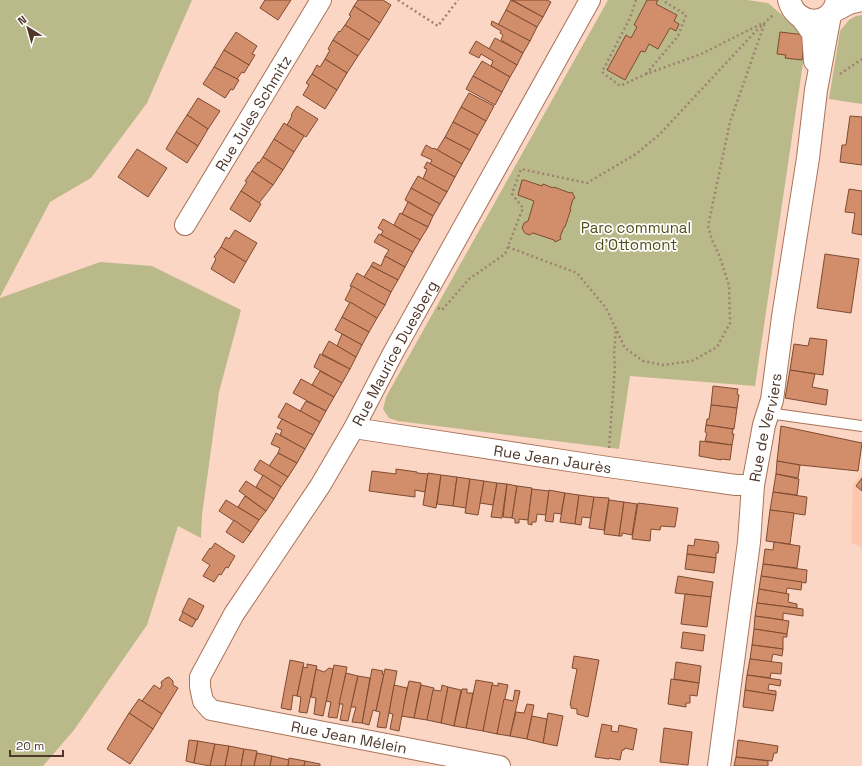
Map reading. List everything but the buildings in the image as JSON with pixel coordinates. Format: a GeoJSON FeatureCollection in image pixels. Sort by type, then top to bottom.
{"type":"FeatureCollection","features":[{"type":"Feature","properties":{"kind":"street","name":"Rue Jules Schmitz"},"geometry":{"type":"LineString","coordinates":[[185,225],[321,0]]}},
{"type":"Feature","properties":{"kind":"street","name":"Rue Maurice Duesberg"},"geometry":{"type":"LineString","coordinates":[[203,701],[200,687],[200,677],[234,614],[320,486],[354,428],[390,359],[590,0]]}},
{"type":"Feature","properties":{"kind":"street","name":"Rue de Verviers"},"geometry":{"type":"LineString","coordinates":[[789,0],[792,8],[803,19],[813,33],[816,90]]}},
{"type":"Feature","properties":{"kind":"street"},"geometry":{"type":"LineString","coordinates":[[803,19],[812,21],[822,19],[833,9],[862,0]]}},
{"type":"Feature","properties":{"kind":"street","name":"Rue de Verviers"},"geometry":{"type":"LineString","coordinates":[[719,766],[749,542],[753,486],[764,425],[772,400],[782,317],[808,158],[816,90],[833,9]]}},
{"type":"Feature","properties":{"kind":"street","name":"Rue Jean Jaurès"},"geometry":{"type":"LineString","coordinates":[[354,428],[608,467],[736,485],[753,486]]}},
{"type":"Feature","properties":{"kind":"street","name":"Rue Jean Mélein"},"geometry":{"type":"LineString","coordinates":[[203,701],[211,710],[500,766]]}},
{"type":"Feature","properties":{"kind":"lane"},"geometry":{"type":"LineString","coordinates":[[768,413],[862,426]]}},
{"type":"Feature","properties":{"kind":"path"},"geometry":{"type":"LineString","coordinates":[[398,0],[438,26],[458,0]]}},
{"type":"Feature","properties":{"kind":"path"},"geometry":{"type":"LineString","coordinates":[[636,0],[630,18],[602,72],[620,86],[646,74],[701,54],[765,22]]}},
{"type":"Feature","properties":{"kind":"path"},"geometry":{"type":"LineString","coordinates":[[646,74],[678,36],[686,15],[662,0]]}},
{"type":"Feature","properties":{"kind":"path"},"geometry":{"type":"LineString","coordinates":[[423,300],[442,310],[469,279],[505,254],[522,208],[512,194],[521,169],[587,183],[636,154],[660,134],[765,22],[789,0]]}},
{"type":"Feature","properties":{"kind":"path"},"geometry":{"type":"LineString","coordinates":[[508,247],[577,273],[606,308],[625,348],[642,361],[663,365],[692,361],[717,347],[730,323],[729,285],[708,226],[730,122],[765,22]]}},
{"type":"Feature","properties":{"kind":"path"},"geometry":{"type":"LineString","coordinates":[[608,467],[616,330]]}},
{"type":"Feature","properties":{"kind":"shaded area"},"geometry":{"type":"Polygon","coordinates":[[[862,468],[862,547],[851,543],[853,485],[861,473],[862,468]]]}},
{"type":"Feature","properties":{"kind":"green space"},"geometry":{"type":"Polygon","coordinates":[[[0,0],[192,0],[147,103],[91,178],[50,202],[0,297],[0,0]]]}},
{"type":"Feature","properties":{"kind":"green space","name":"Parc communal d'Ottomont"},"geometry":{"type":"Polygon","coordinates":[[[608,0],[747,0],[768,3],[807,36],[755,386],[630,376],[619,449],[398,421],[389,418],[383,409],[386,397],[608,0]]]}},
{"type":"Feature","properties":{"kind":"green space"},"geometry":{"type":"Polygon","coordinates":[[[862,15],[862,104],[829,99],[840,31],[849,20],[856,16],[862,15]]]}},
{"type":"Feature","properties":{"kind":"green space"},"geometry":{"type":"Polygon","coordinates":[[[100,262],[152,266],[241,310],[219,392],[202,515],[201,538],[178,526],[147,625],[74,730],[43,766],[0,766],[0,298],[100,262]]]}}]}
